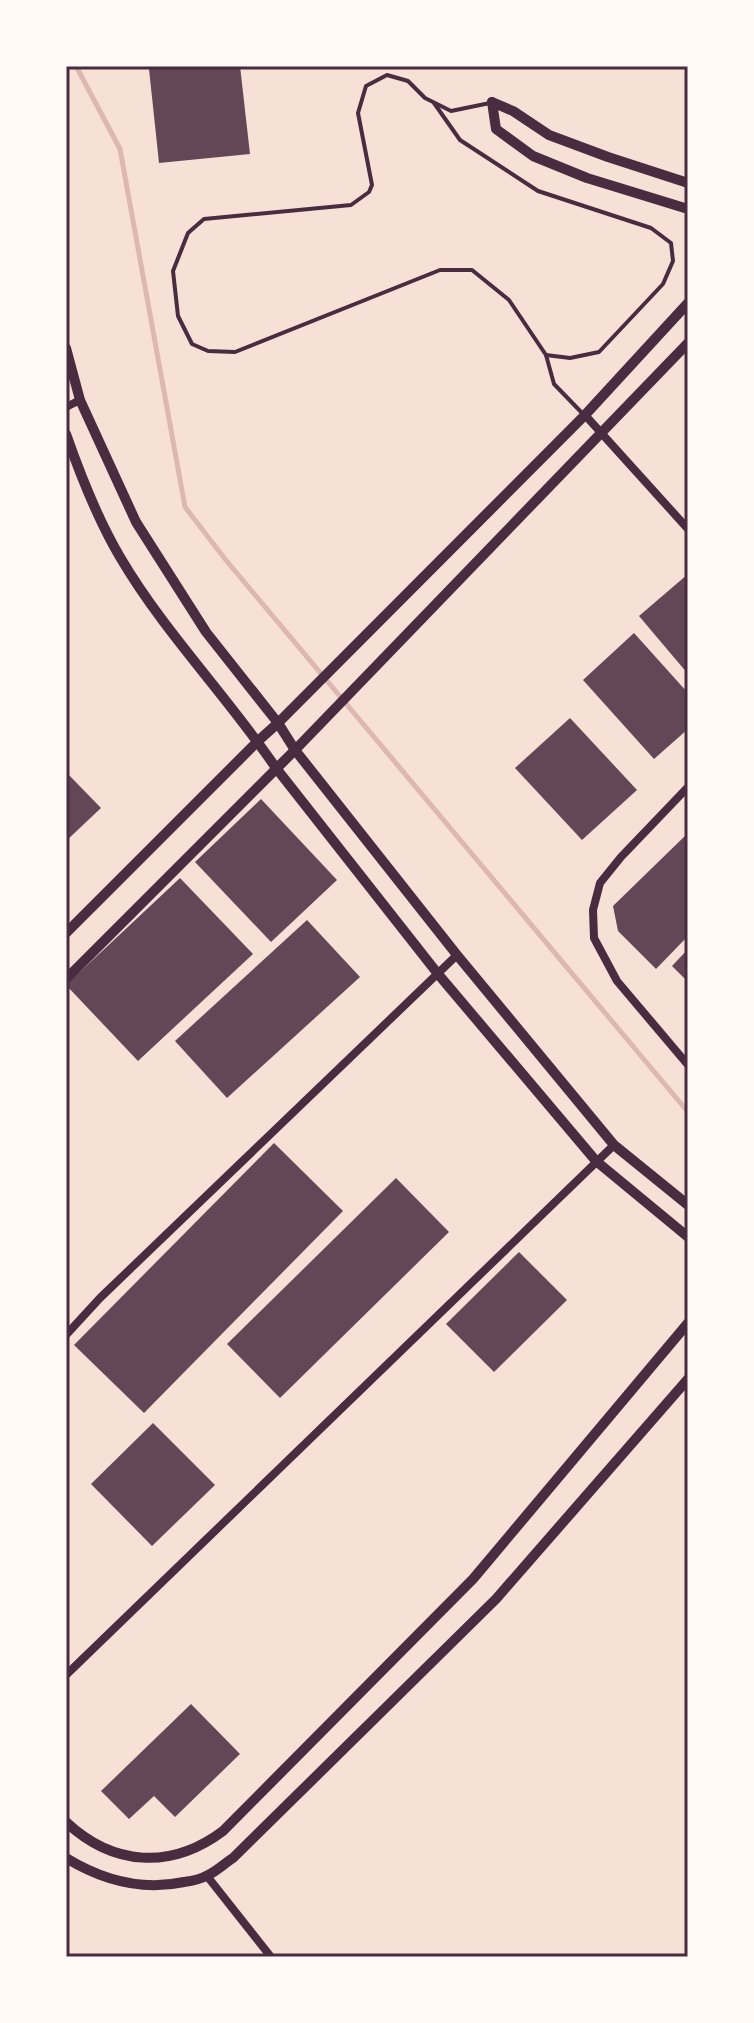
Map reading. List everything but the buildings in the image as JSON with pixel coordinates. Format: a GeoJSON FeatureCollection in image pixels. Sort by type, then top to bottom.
{"type":"FeatureCollection","features":[{"type":"Feature","properties":{"kind":"street"},"geometry":{"type":"LineString","coordinates":[[492,102],[513,111],[549,135],[688,183]]}},
{"type":"Feature","properties":{"kind":"street"},"geometry":{"type":"LineString","coordinates":[[492,102],[496,129],[533,156],[587,178],[688,209]]}},
{"type":"Feature","properties":{"kind":"street"},"geometry":{"type":"LineString","coordinates":[[66,933],[585,415],[688,303]]}},
{"type":"Feature","properties":{"kind":"street"},"geometry":{"type":"LineString","coordinates":[[66,979],[295,750],[688,343]]}},
{"type":"Feature","properties":{"kind":"street"},"geometry":{"type":"LineString","coordinates":[[66,348],[80,400],[136,522],[206,632],[457,955],[614,1145],[688,1205]]}},
{"type":"Feature","properties":{"kind":"street"},"geometry":{"type":"LineString","coordinates":[[66,407],[80,400]]}},
{"type":"Feature","properties":{"kind":"street"},"geometry":{"type":"LineString","coordinates":[[585,415],[688,529]]}},
{"type":"Feature","properties":{"kind":"street"},"geometry":{"type":"LineString","coordinates":[[66,434],[94,511],[120,558],[153,607],[276,768],[438,974],[596,1161],[688,1237]]}},
{"type":"Feature","properties":{"kind":"street"},"geometry":{"type":"LineString","coordinates":[[688,787],[600,883],[593,910],[594,938],[617,981],[688,1065]]}},
{"type":"Feature","properties":{"kind":"street"},"geometry":{"type":"LineString","coordinates":[[66,1335],[100,1298],[457,955]]}},
{"type":"Feature","properties":{"kind":"street"},"geometry":{"type":"LineString","coordinates":[[66,1675],[614,1145]]}},
{"type":"Feature","properties":{"kind":"street"},"geometry":{"type":"LineString","coordinates":[[66,1822],[78,1834],[105,1849],[136,1857],[167,1857],[182,1853],[223,1831],[473,1579],[688,1323]]}},
{"type":"Feature","properties":{"kind":"street"},"geometry":{"type":"LineString","coordinates":[[66,1858],[95,1874],[128,1883],[162,1885],[207,1876],[233,1858],[496,1599],[688,1379]]}},
{"type":"Feature","properties":{"kind":"street"},"geometry":{"type":"LineString","coordinates":[[207,1876],[271,1957]]}},
{"type":"Feature","properties":{"kind":"lane"},"geometry":{"type":"LineString","coordinates":[[492,102],[451,111],[425,98],[408,81],[387,75],[366,86],[358,113],[372,185],[369,192],[351,205],[204,219],[188,233],[173,271],[178,316],[192,344],[208,351],[235,352],[440,270],[472,270],[509,300],[546,355],[554,384],[585,415]]}},
{"type":"Feature","properties":{"kind":"lane"},"geometry":{"type":"LineString","coordinates":[[432,101],[460,140],[538,191],[651,228],[671,243],[673,261],[663,284],[599,352],[570,358],[546,355]]}},
{"type":"Feature","properties":{"kind":"waterway"},"geometry":{"type":"LineString","coordinates":[[76,66],[120,149],[185,507],[225,559],[688,1112]]}}]}
